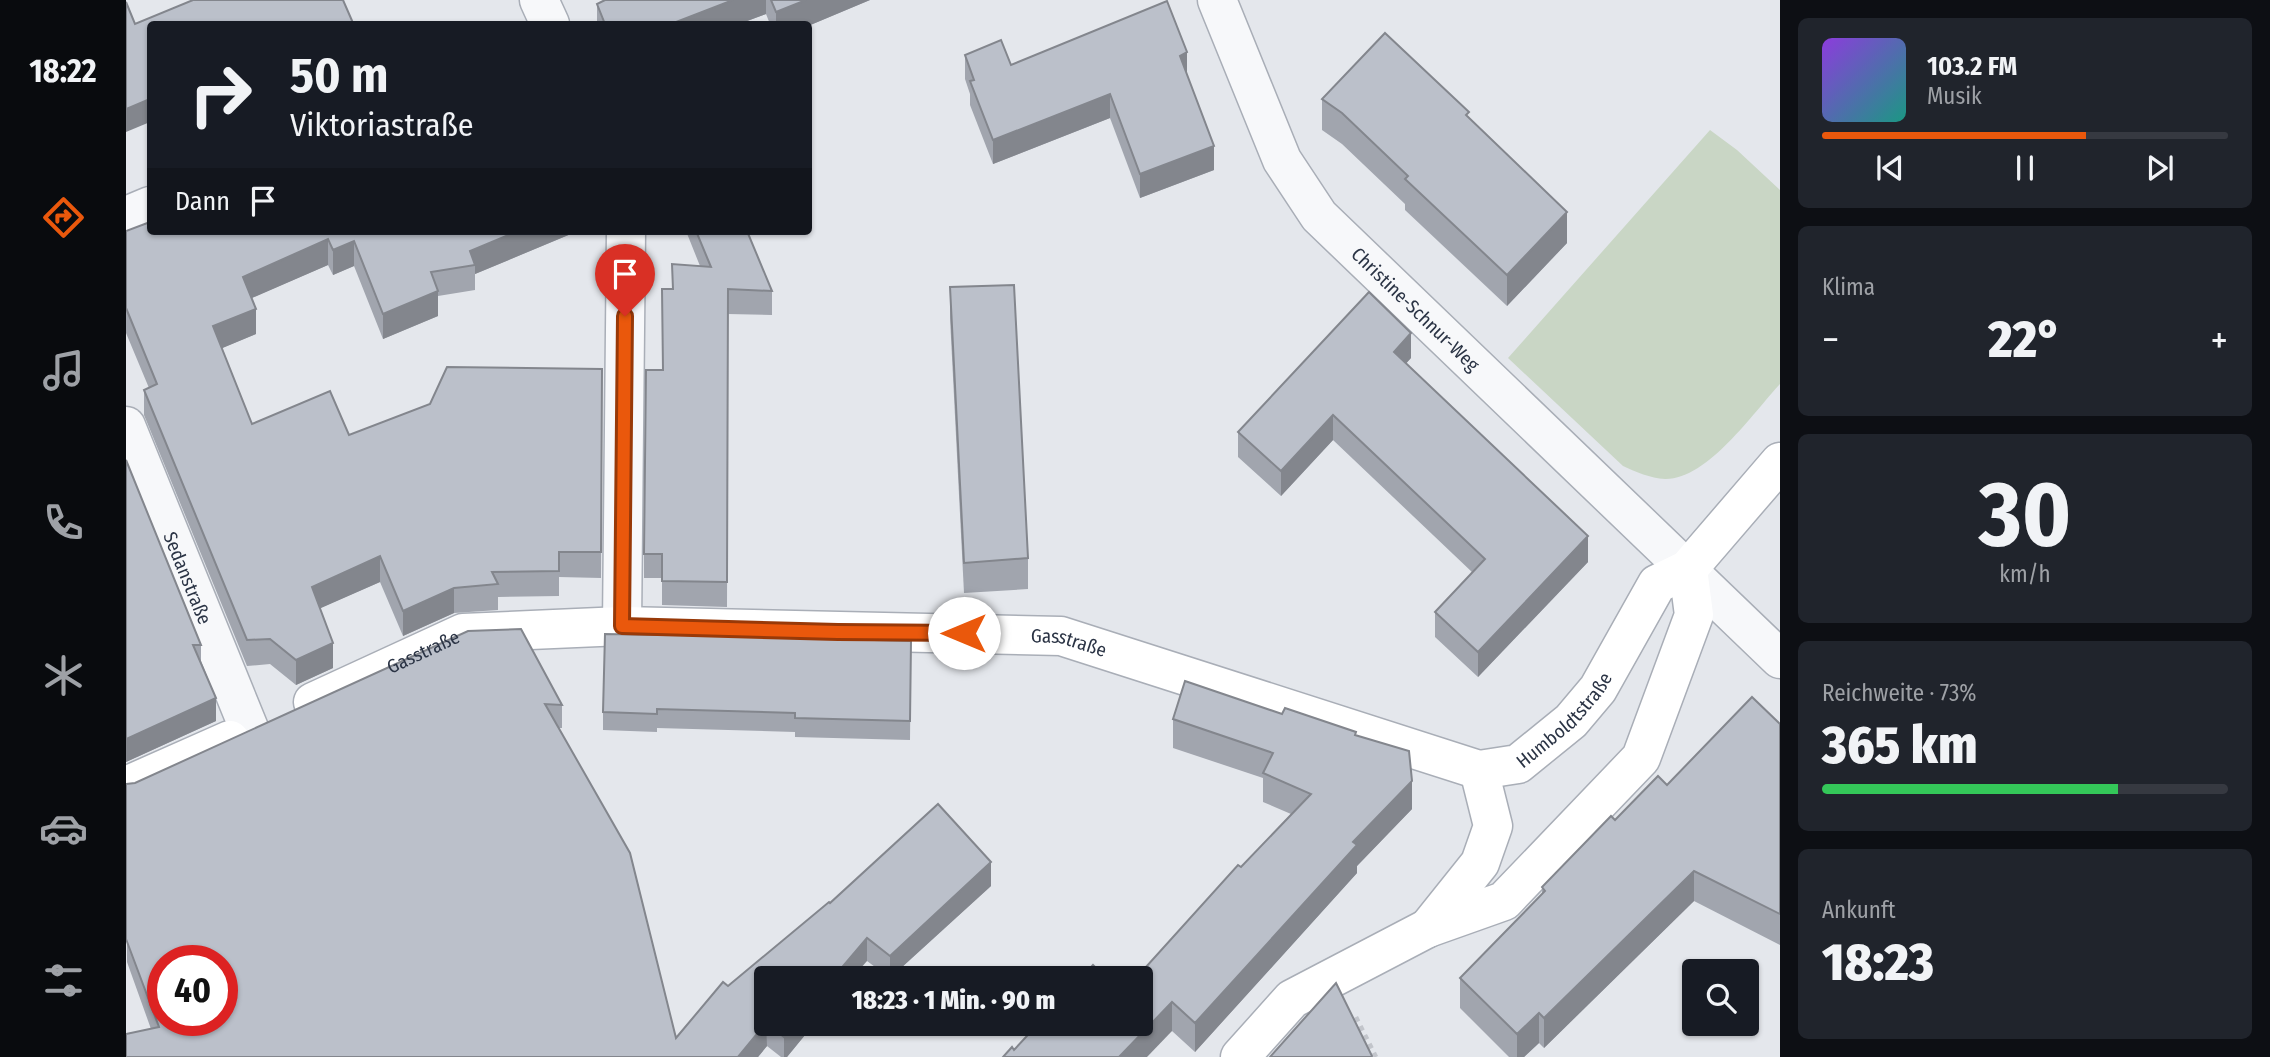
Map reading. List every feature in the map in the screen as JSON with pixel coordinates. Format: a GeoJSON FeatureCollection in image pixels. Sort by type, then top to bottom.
{"type":"FeatureCollection","features":[{"type":"Feature","properties":{"kind":"street"},"geometry":{"type":"LineString","coordinates":[[539,0],[549,21]]}},
{"type":"Feature","properties":{"kind":"street","name":"Christine-Schnur-Weg"},"geometry":{"type":"LineString","coordinates":[[1217,0],[1282,160],[1319,216],[1780,659]]}},
{"type":"Feature","properties":{"kind":"street"},"geometry":{"type":"LineString","coordinates":[[126,216],[147,207]]}},
{"type":"Feature","properties":{"kind":"street"},"geometry":{"type":"LineString","coordinates":[[622,626],[626,235]]}},
{"type":"Feature","properties":{"kind":"street","name":"Sedanstraße"},"geometry":{"type":"LineString","coordinates":[[126,426],[271,722]]}},
{"type":"Feature","properties":{"kind":"street","name":"Humboldtstraße"},"geometry":{"type":"LineString","coordinates":[[1479,769],[1518,764],[1572,722],[1598,689],[1657,584],[1688,569],[1780,462]]}},
{"type":"Feature","properties":{"kind":"street"},"geometry":{"type":"LineString","coordinates":[[1240,1057],[1292,999],[1428,928],[1504,901],[1641,758],[1694,615],[1688,569]]}},
{"type":"Feature","properties":{"kind":"street","name":"Gasstraße"},"geometry":{"type":"LineString","coordinates":[[126,786],[463,633],[622,626],[1060,636],[1479,769]]}},
{"type":"Feature","properties":{"kind":"street"},"geometry":{"type":"LineString","coordinates":[[1428,928],[1480,863],[1493,825],[1479,769]]}},
{"type":"Feature","properties":{"kind":"green space"},"geometry":{"type":"Polygon","coordinates":[[[1710,130],[1737,150],[1780,190],[1780,384],[1713,457],[1697,469],[1665,479],[1623,466],[1508,358],[1710,130]]]}},
{"type":"Feature","properties":{"kind":"building"},"geometry":{"type":"Polygon","coordinates":[[[193,0],[343,0],[352,21],[147,21],[147,100],[126,109],[126,2],[135,24],[193,0]]]}},
{"type":"Feature","properties":{"kind":"building"},"geometry":{"type":"Polygon","coordinates":[[[605,0],[733,0],[679,21],[604,21],[597,4],[605,0]]]}},
{"type":"Feature","properties":{"kind":"building"},"geometry":{"type":"Polygon","coordinates":[[[771,0],[806,0],[776,12],[771,0]]]}},
{"type":"Feature","properties":{"kind":"building"},"geometry":{"type":"Polygon","coordinates":[[[1167,1],[1187,52],[1180,56],[1214,146],[1140,174],[1110,94],[993,140],[970,81],[974,80],[965,55],[1001,40],[1011,65],[1167,1]]]}},
{"type":"Feature","properties":{"kind":"building"},"geometry":{"type":"Polygon","coordinates":[[[1385,33],[1469,112],[1466,115],[1567,212],[1507,275],[1405,179],[1408,176],[1342,113],[1322,99],[1385,33]]]}},
{"type":"Feature","properties":{"kind":"building"},"geometry":{"type":"Polygon","coordinates":[[[147,223],[147,235],[508,235],[470,251],[475,265],[431,272],[438,291],[383,314],[354,241],[333,250],[328,239],[243,277],[256,309],[213,326],[252,424],[330,391],[349,435],[430,404],[447,367],[602,369],[601,552],[559,552],[559,571],[492,572],[498,584],[454,588],[403,611],[380,556],[312,587],[333,643],[296,660],[270,639],[247,640],[144,390],[157,384],[126,308],[126,231],[147,223]]]}},
{"type":"Feature","properties":{"kind":"building"},"geometry":{"type":"Polygon","coordinates":[[[698,235],[749,235],[772,291],[728,289],[727,582],[662,581],[662,554],[644,554],[646,370],[663,370],[662,289],[673,289],[672,264],[711,267],[698,235]]]}},
{"type":"Feature","properties":{"kind":"building"},"geometry":{"type":"Polygon","coordinates":[[[1014,285],[1028,558],[964,563],[950,287],[1014,285]]]}},
{"type":"Feature","properties":{"kind":"building"},"geometry":{"type":"Polygon","coordinates":[[[1369,292],[1411,333],[1394,352],[1588,536],[1478,652],[1435,612],[1485,559],[1333,415],[1281,471],[1238,432],[1369,292]]]}},
{"type":"Feature","properties":{"kind":"building"},"geometry":{"type":"Polygon","coordinates":[[[126,460],[201,645],[193,645],[216,698],[126,739],[126,460]]]}},
{"type":"Feature","properties":{"kind":"building"},"geometry":{"type":"Polygon","coordinates":[[[521,629],[562,705],[545,704],[630,853],[676,1038],[723,982],[728,986],[830,903],[938,804],[991,862],[890,956],[867,938],[843,966],[754,966],[755,1036],[738,1057],[126,1057],[126,1034],[147,1030],[147,1036],[238,1036],[238,945],[147,945],[147,995],[126,939],[126,784],[135,783],[468,631],[521,629]]]}},
{"type":"Feature","properties":{"kind":"building"},"geometry":{"type":"Polygon","coordinates":[[[662,630],[727,632],[727,636],[911,641],[910,721],[795,718],[795,713],[657,709],[657,714],[603,712],[605,634],[662,635],[662,630]]]}},
{"type":"Feature","properties":{"kind":"building"},"geometry":{"type":"Polygon","coordinates":[[[1185,681],[1282,714],[1285,708],[1356,732],[1355,735],[1409,751],[1412,781],[1353,842],[1357,845],[1195,1023],[1172,1002],[1153,1022],[1153,966],[1147,966],[1238,865],[1241,867],[1311,794],[1263,773],[1273,753],[1173,719],[1185,681]]]}},
{"type":"Feature","properties":{"kind":"building"},"geometry":{"type":"Polygon","coordinates":[[[1752,697],[1780,724],[1780,914],[1694,871],[1544,1018],[1539,1013],[1517,1034],[1460,978],[1545,891],[1542,887],[1611,816],[1615,820],[1658,776],[1667,785],[1752,697]]]}},
{"type":"Feature","properties":{"kind":"building"},"geometry":{"type":"Polygon","coordinates":[[[1336,983],[1372,1056],[1270,1057],[1336,983]]]}},
{"type":"Feature","properties":{"kind":"building"},"geometry":{"type":"Polygon","coordinates":[[[1027,1036],[1139,1036],[1119,1057],[1003,1057],[1012,1047],[1014,1050],[1027,1036]]]}},
{"type":"Feature","properties":{"kind":"route"},"geometry":{"type":"LineString","coordinates":[[625,316],[622,626],[964,633]]}}]}
